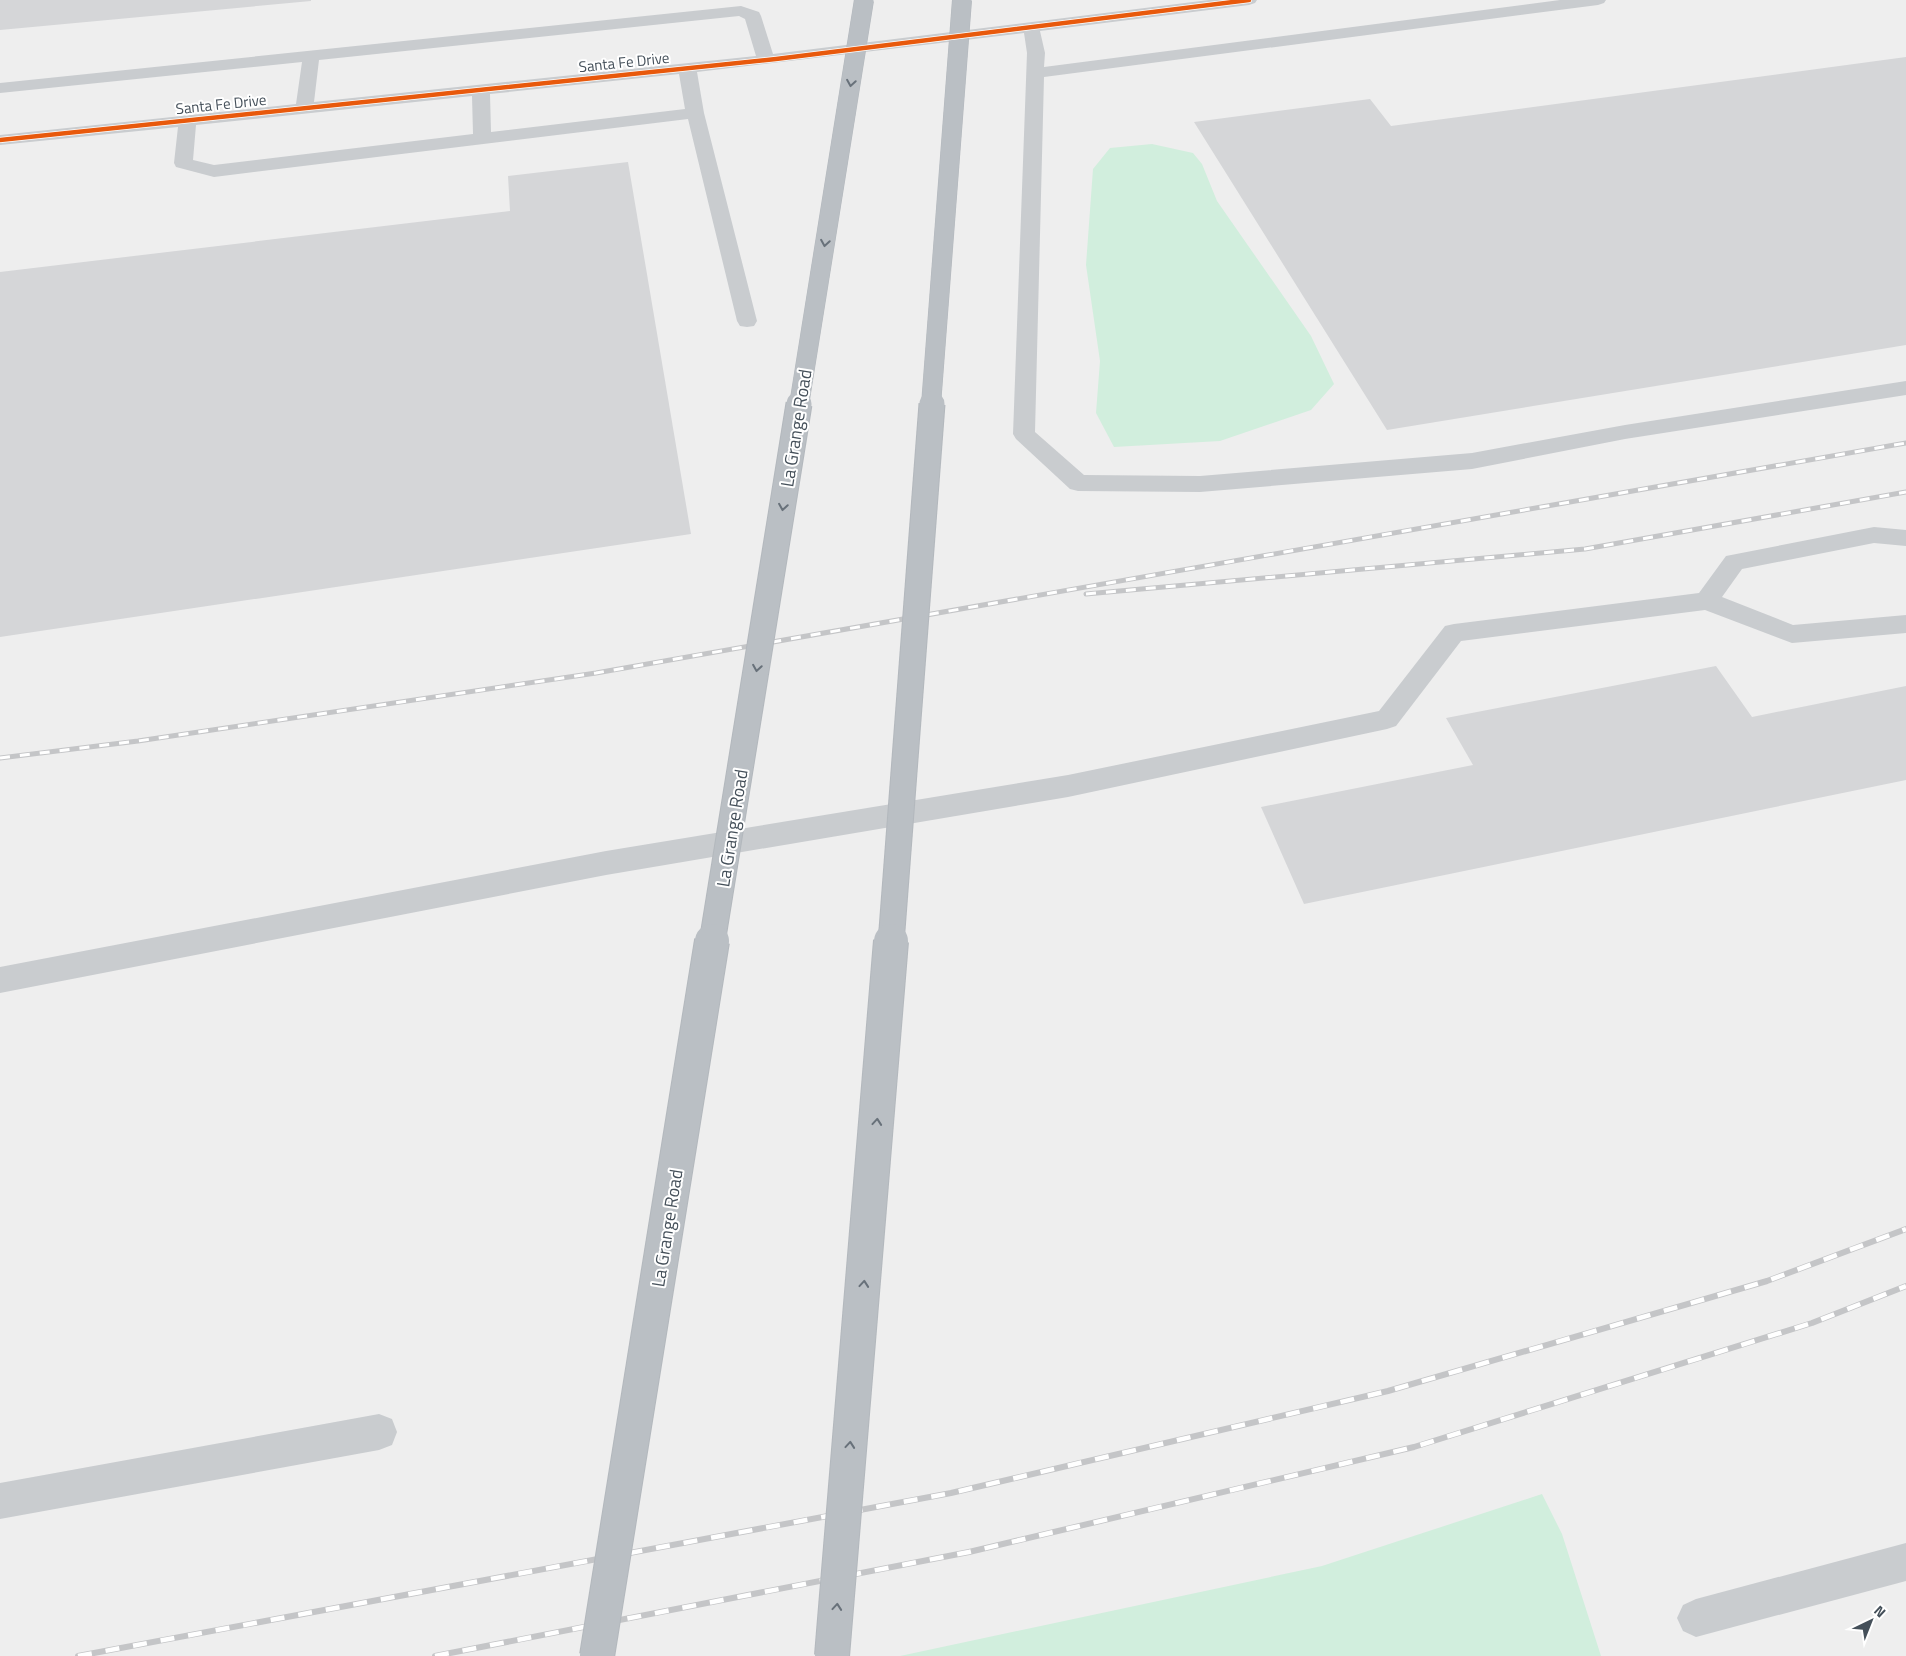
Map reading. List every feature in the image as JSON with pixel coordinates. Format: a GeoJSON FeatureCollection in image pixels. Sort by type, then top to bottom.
{"type":"FeatureCollection","features":[{"type":"Feature","properties":{"kind":"highway","name":"La Grange Road"},"geometry":{"type":"LineString","coordinates":[[597,1656],[864,0]]}},
{"type":"Feature","properties":{"kind":"highway"},"geometry":{"type":"LineString","coordinates":[[832,1656],[879,1100],[962,0]]}},
{"type":"Feature","properties":{"kind":"street","name":"Santa Fe Drive"},"geometry":{"type":"LineString","coordinates":[[0,140],[766,60],[1031,27],[1086,13],[1249,0]]}},
{"type":"Feature","properties":{"kind":"street"},"geometry":{"type":"LineString","coordinates":[[1035,73],[1598,0]]}},
{"type":"Feature","properties":{"kind":"street"},"geometry":{"type":"LineString","coordinates":[[0,88],[741,11],[753,16],[766,60]]}},
{"type":"Feature","properties":{"kind":"street"},"geometry":{"type":"LineString","coordinates":[[1031,27],[1036,53],[1024,434],[1078,483],[1200,484],[1472,461],[1625,432],[1906,388]]}},
{"type":"Feature","properties":{"kind":"street"},"geometry":{"type":"LineString","coordinates":[[304,108],[311,56]]}},
{"type":"Feature","properties":{"kind":"street"},"geometry":{"type":"LineString","coordinates":[[687,68],[695,113],[747,321]]}},
{"type":"Feature","properties":{"kind":"street"},"geometry":{"type":"LineString","coordinates":[[481,90],[482,138]]}},
{"type":"Feature","properties":{"kind":"street"},"geometry":{"type":"LineString","coordinates":[[188,120],[183,163],[214,171],[695,113]]}},
{"type":"Feature","properties":{"kind":"street"},"geometry":{"type":"LineString","coordinates":[[1706,601],[1734,562],[1874,535],[1906,538]]}},
{"type":"Feature","properties":{"kind":"street"},"geometry":{"type":"LineString","coordinates":[[0,980],[606,863],[1068,786],[1387,719],[1454,633],[1706,601],[1792,634],[1906,624]]}},
{"type":"Feature","properties":{"kind":"street"},"geometry":{"type":"LineString","coordinates":[[0,1501],[379,1432]]}},
{"type":"Feature","properties":{"kind":"street"},"geometry":{"type":"LineString","coordinates":[[1696,1618],[1906,1562]]}},
{"type":"Feature","properties":{"kind":"green space"},"geometry":{"type":"Polygon","coordinates":[[[1152,144],[1193,153],[1202,164],[1217,201],[1311,336],[1334,384],[1311,410],[1220,441],[1114,447],[1096,413],[1100,361],[1086,265],[1093,169],[1110,148],[1152,144]]]}},
{"type":"Feature","properties":{"kind":"green space"},"geometry":{"type":"Polygon","coordinates":[[[1542,1494],[1562,1534],[1601,1656],[900,1656],[1322,1566],[1542,1494]]]}},
{"type":"Feature","properties":{"kind":"building"},"geometry":{"type":"Polygon","coordinates":[[[0,0],[311,0],[311,1],[0,30],[0,0]]]}},
{"type":"Feature","properties":{"kind":"building"},"geometry":{"type":"Polygon","coordinates":[[[1906,57],[1906,345],[1387,430],[1194,122],[1370,99],[1391,126],[1906,57]]]}},
{"type":"Feature","properties":{"kind":"building"},"geometry":{"type":"Polygon","coordinates":[[[628,162],[691,534],[0,637],[0,272],[510,211],[508,176],[628,162]]]}},
{"type":"Feature","properties":{"kind":"building"},"geometry":{"type":"Polygon","coordinates":[[[1716,666],[1752,717],[1906,686],[1906,780],[1304,904],[1261,807],[1473,765],[1446,718],[1716,666]]]}},
{"type":"Feature","properties":{"kind":"railway"},"geometry":{"type":"LineString","coordinates":[[0,758],[138,741],[596,673],[1906,443]]}},
{"type":"Feature","properties":{"kind":"railway"},"geometry":{"type":"LineString","coordinates":[[1086,594],[1585,549],[1906,492]]}},
{"type":"Feature","properties":{"kind":"railway"},"geometry":{"type":"LineString","coordinates":[[78,1656],[951,1493],[1388,1391],[1767,1281],[1906,1229]]}},
{"type":"Feature","properties":{"kind":"railway"},"geometry":{"type":"LineString","coordinates":[[435,1656],[969,1552],[1414,1447],[1812,1323],[1906,1286]]}},
{"type":"Feature","properties":{"kind":"cycle path"},"geometry":{"type":"LineString","coordinates":[[0,140],[776,59],[1249,0]]}}]}
